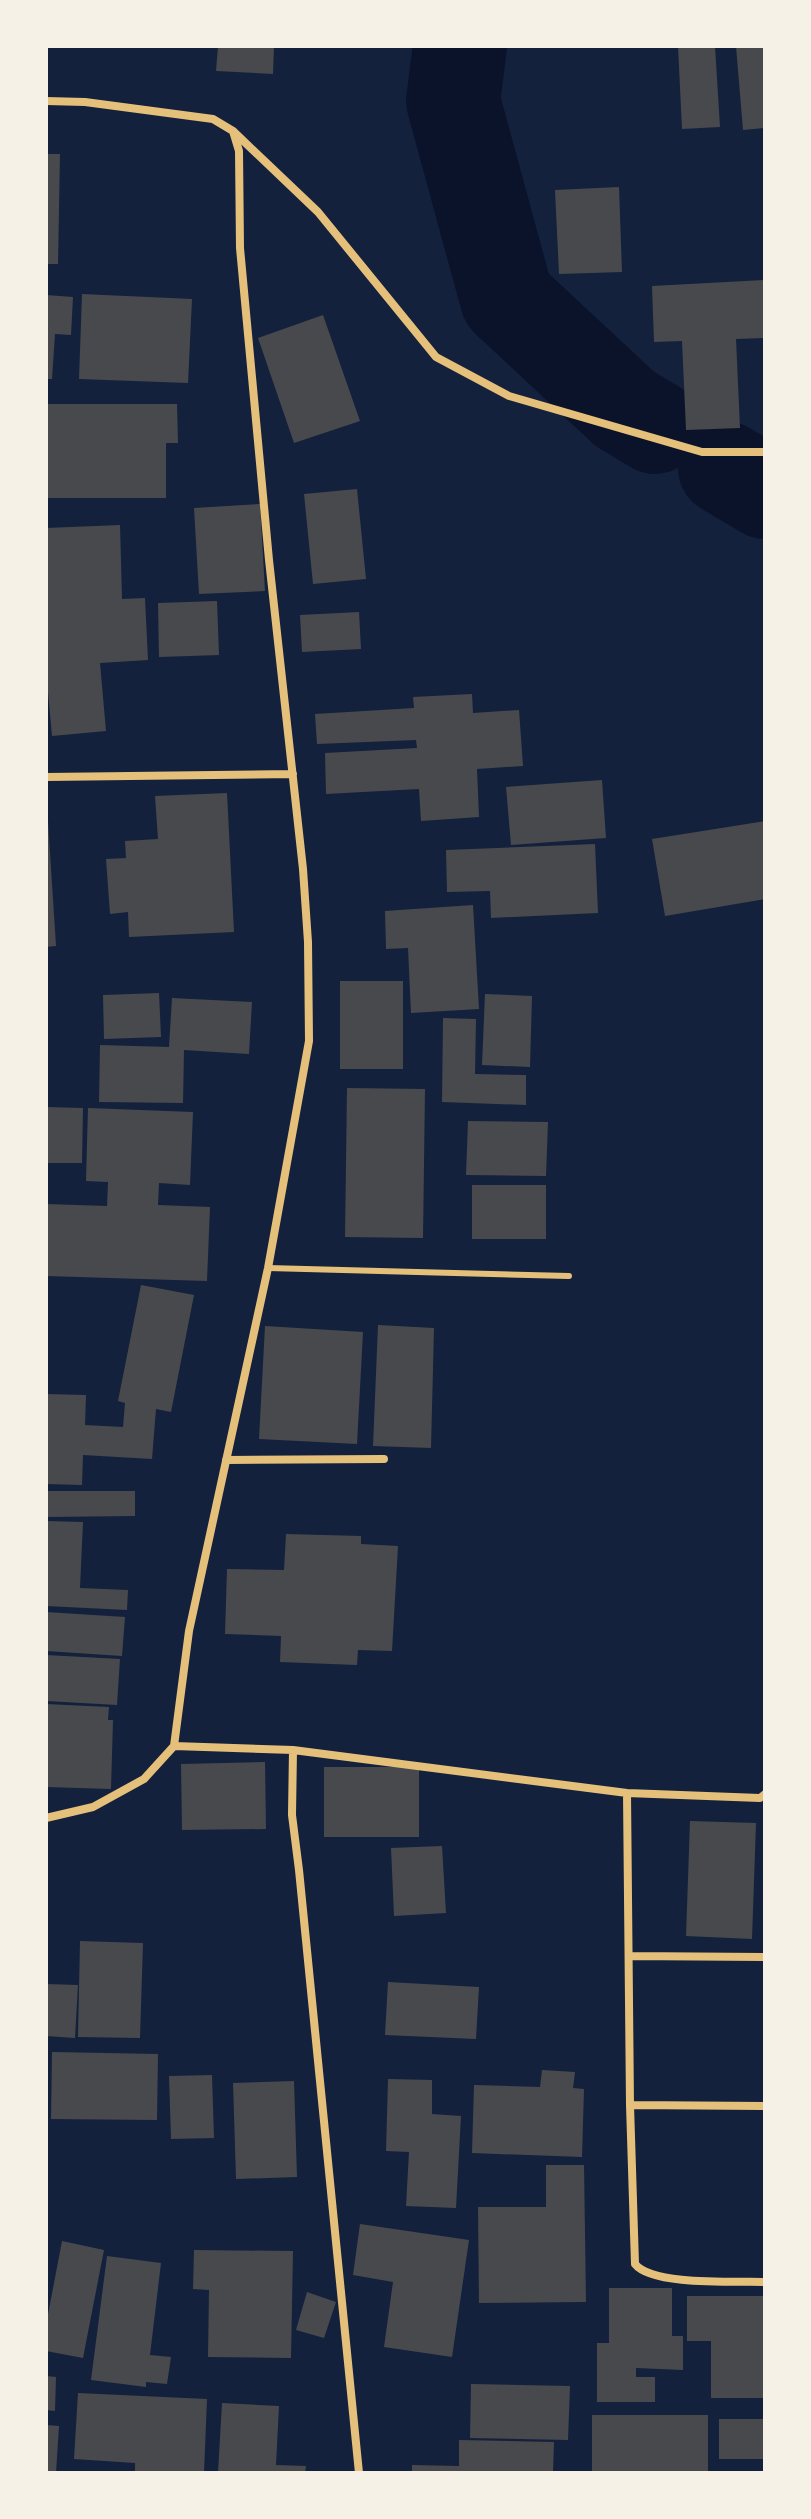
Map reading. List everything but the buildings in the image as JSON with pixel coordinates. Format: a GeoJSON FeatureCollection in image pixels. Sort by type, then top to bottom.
{"type":"FeatureCollection","features":[{"type":"Feature","properties":{"kind":"street"},"geometry":{"type":"LineString","coordinates":[[46,101],[85,102],[213,119],[233,131],[318,212],[436,357],[509,396],[702,452],[765,452]]}},
{"type":"Feature","properties":{"kind":"street"},"geometry":{"type":"LineString","coordinates":[[46,1818],[93,1807],[144,1779],[174,1746],[189,1631],[268,1268],[309,1041],[308,942],[240,248],[239,151],[233,131]]}},
{"type":"Feature","properties":{"kind":"street"},"geometry":{"type":"LineString","coordinates":[[46,777],[293,774]]}},
{"type":"Feature","properties":{"kind":"street"},"geometry":{"type":"LineString","coordinates":[[226,1460],[384,1459]]}},
{"type":"Feature","properties":{"kind":"street"},"geometry":{"type":"LineString","coordinates":[[174,1746],[293,1750],[627,1793],[760,1798],[765,1794]]}},
{"type":"Feature","properties":{"kind":"street"},"geometry":{"type":"LineString","coordinates":[[293,1750],[292,1815],[359,2473]]}},
{"type":"Feature","properties":{"kind":"street"},"geometry":{"type":"LineString","coordinates":[[627,1793],[635,2264],[640,2271],[681,2279],[765,2282]]}},
{"type":"Feature","properties":{"kind":"street"},"geometry":{"type":"LineString","coordinates":[[629,1956],[765,1957]]}},
{"type":"Feature","properties":{"kind":"street"},"geometry":{"type":"LineString","coordinates":[[630,2105],[765,2106]]}},
{"type":"Feature","properties":{"kind":"lane"},"geometry":{"type":"LineString","coordinates":[[268,1268],[569,1276]]}},
{"type":"Feature","properties":{"kind":"waterway"},"geometry":{"type":"LineString","coordinates":[[460,46],[453,101],[507,299],[625,409],[655,427]]}},
{"type":"Feature","properties":{"kind":"waterway"},"geometry":{"type":"LineString","coordinates":[[725,468],[765,492]]}}]}
